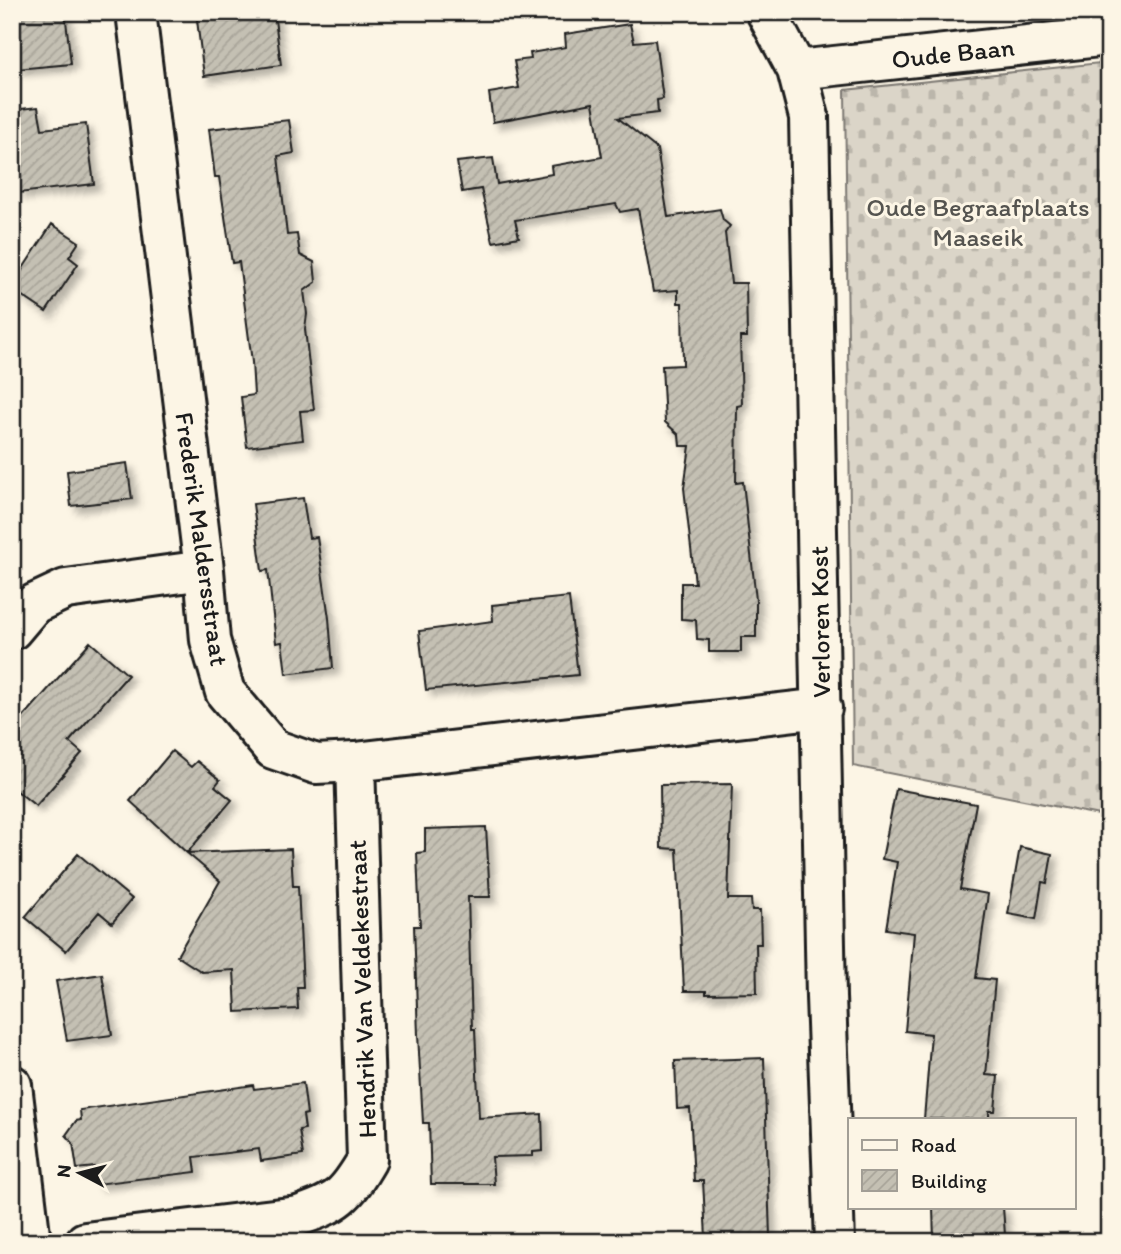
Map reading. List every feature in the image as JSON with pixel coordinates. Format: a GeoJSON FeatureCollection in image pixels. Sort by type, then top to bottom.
{"type":"FeatureCollection","features":[{"type":"Feature","properties":{"kind":"street","name":"Frederik Maldersstraat"},"geometry":{"type":"LineString","coordinates":[[136,12],[204,570],[210,640],[225,692],[273,749],[316,764],[355,762],[822,708]]}},
{"type":"Feature","properties":{"kind":"street","name":"Verloren Kost"},"geometry":{"type":"LineString","coordinates":[[766,12],[797,70],[809,117],[826,997],[835,1242]]}},
{"type":"Feature","properties":{"kind":"street","name":"Oude Baan"},"geometry":{"type":"LineString","coordinates":[[797,70],[1109,36]]}},
{"type":"Feature","properties":{"kind":"street"},"geometry":{"type":"LineString","coordinates":[[12,630],[33,604],[66,589],[204,570]]}},
{"type":"Feature","properties":{"kind":"street","name":"Hendrik Van Veldekestraat"},"geometry":{"type":"LineString","coordinates":[[85,1242],[298,1216],[325,1207],[351,1189],[367,1160],[355,762]]}},
{"type":"Feature","properties":{"kind":"street"},"geometry":{"type":"LineString","coordinates":[[12,1085],[31,1242]]}},
{"type":"Feature","properties":{"kind":"green space","name":"Oude Begraafplaats Maaseik"},"geometry":{"type":"Polygon","coordinates":[[[1109,62],[1109,817],[853,766],[845,90],[1109,62]]]}},
{"type":"Feature","properties":{"kind":"building"},"geometry":{"type":"Polygon","coordinates":[[[18,12],[65,12],[71,64],[17,69],[13,28],[19,27],[18,12]]]}},
{"type":"Feature","properties":{"kind":"building"},"geometry":{"type":"Polygon","coordinates":[[[196,12],[274,12],[281,65],[204,76],[196,12]]]}},
{"type":"Feature","properties":{"kind":"building"},"geometry":{"type":"Polygon","coordinates":[[[630,24],[634,42],[655,40],[663,99],[657,100],[658,113],[618,118],[657,149],[668,217],[720,209],[723,220],[730,226],[725,233],[731,283],[746,283],[747,337],[740,337],[742,405],[737,406],[736,483],[743,482],[756,600],[756,637],[741,637],[741,652],[709,652],[709,640],[697,639],[696,620],[681,619],[681,583],[695,583],[684,488],[690,446],[680,446],[679,435],[665,422],[662,366],[683,365],[682,303],[678,303],[678,290],[653,292],[638,209],[620,212],[616,204],[515,220],[519,237],[493,242],[481,189],[462,192],[457,162],[493,158],[497,184],[552,174],[551,166],[602,157],[593,103],[493,122],[489,93],[519,88],[514,61],[531,59],[530,53],[566,47],[565,34],[630,24]]]}},
{"type":"Feature","properties":{"kind":"building"},"geometry":{"type":"Polygon","coordinates":[[[38,107],[42,129],[86,124],[94,184],[19,193],[12,146],[12,110],[38,107]]]}},
{"type":"Feature","properties":{"kind":"building"},"geometry":{"type":"Polygon","coordinates":[[[289,120],[294,153],[278,156],[287,235],[297,234],[300,255],[314,262],[316,282],[304,291],[307,314],[305,329],[314,410],[300,411],[303,440],[247,447],[241,397],[254,395],[252,362],[239,262],[232,263],[219,177],[215,177],[209,129],[289,120]]]}},
{"type":"Feature","properties":{"kind":"building"},"geometry":{"type":"Polygon","coordinates":[[[52,224],[79,242],[69,257],[78,264],[46,312],[12,289],[12,285],[52,224]]]}},
{"type":"Feature","properties":{"kind":"building"},"geometry":{"type":"Polygon","coordinates":[[[127,463],[132,499],[71,506],[67,471],[127,463]]]}},
{"type":"Feature","properties":{"kind":"building"},"geometry":{"type":"Polygon","coordinates":[[[303,498],[309,538],[317,537],[333,668],[286,674],[282,642],[276,643],[268,570],[262,571],[253,504],[303,498]]]}},
{"type":"Feature","properties":{"kind":"building"},"geometry":{"type":"Polygon","coordinates":[[[569,597],[578,675],[426,690],[419,631],[493,621],[492,605],[569,597]]]}},
{"type":"Feature","properties":{"kind":"building"},"geometry":{"type":"Polygon","coordinates":[[[90,642],[128,675],[69,742],[82,753],[36,806],[12,787],[12,730],[90,642]]]}},
{"type":"Feature","properties":{"kind":"building"},"geometry":{"type":"Polygon","coordinates":[[[172,751],[191,767],[197,761],[220,780],[215,786],[232,800],[187,853],[130,801],[172,751]]]}},
{"type":"Feature","properties":{"kind":"building"},"geometry":{"type":"Polygon","coordinates":[[[732,784],[728,899],[751,899],[752,910],[760,910],[761,944],[756,944],[757,993],[706,994],[706,991],[684,991],[677,849],[661,848],[660,785],[732,784]]]}},
{"type":"Feature","properties":{"kind":"building"},"geometry":{"type":"Polygon","coordinates":[[[896,789],[976,804],[960,889],[988,894],[976,978],[995,980],[986,1075],[998,1076],[995,1111],[989,1111],[989,1118],[924,1118],[931,1034],[905,1031],[914,933],[886,929],[897,862],[882,859],[896,789]]]}},
{"type":"Feature","properties":{"kind":"building"},"geometry":{"type":"Polygon","coordinates":[[[486,827],[490,897],[468,897],[472,1029],[475,1029],[479,1118],[542,1114],[543,1151],[533,1152],[533,1156],[492,1157],[494,1184],[431,1184],[429,1123],[423,1123],[418,1035],[414,926],[420,926],[417,853],[425,852],[425,829],[486,827]]]}},
{"type":"Feature","properties":{"kind":"building"},"geometry":{"type":"Polygon","coordinates":[[[1020,847],[1052,854],[1047,883],[1042,882],[1036,919],[1008,914],[1020,847]]]}},
{"type":"Feature","properties":{"kind":"building"},"geometry":{"type":"Polygon","coordinates":[[[291,849],[293,886],[298,886],[303,987],[297,987],[298,1009],[236,1012],[234,970],[202,972],[177,956],[220,881],[187,853],[291,849]]]}},
{"type":"Feature","properties":{"kind":"building"},"geometry":{"type":"Polygon","coordinates":[[[78,854],[132,899],[112,923],[99,912],[66,951],[25,917],[78,854]]]}},
{"type":"Feature","properties":{"kind":"building"},"geometry":{"type":"Polygon","coordinates":[[[102,974],[112,1035],[67,1041],[56,981],[102,974]]]}},
{"type":"Feature","properties":{"kind":"building"},"geometry":{"type":"Polygon","coordinates":[[[764,1058],[770,1237],[706,1238],[703,1181],[694,1181],[690,1108],[677,1109],[675,1061],[764,1058]]]}},
{"type":"Feature","properties":{"kind":"building"},"geometry":{"type":"Polygon","coordinates":[[[303,1083],[307,1114],[303,1115],[305,1129],[299,1130],[303,1155],[261,1161],[259,1149],[194,1157],[196,1172],[97,1184],[94,1167],[77,1169],[73,1143],[66,1135],[76,1121],[81,1120],[80,1110],[253,1085],[254,1089],[303,1083]]]}},
{"type":"Feature","properties":{"kind":"building"},"geometry":{"type":"Polygon","coordinates":[[[933,1208],[1003,1208],[1005,1235],[990,1235],[990,1242],[934,1242],[933,1208]]]}}]}
